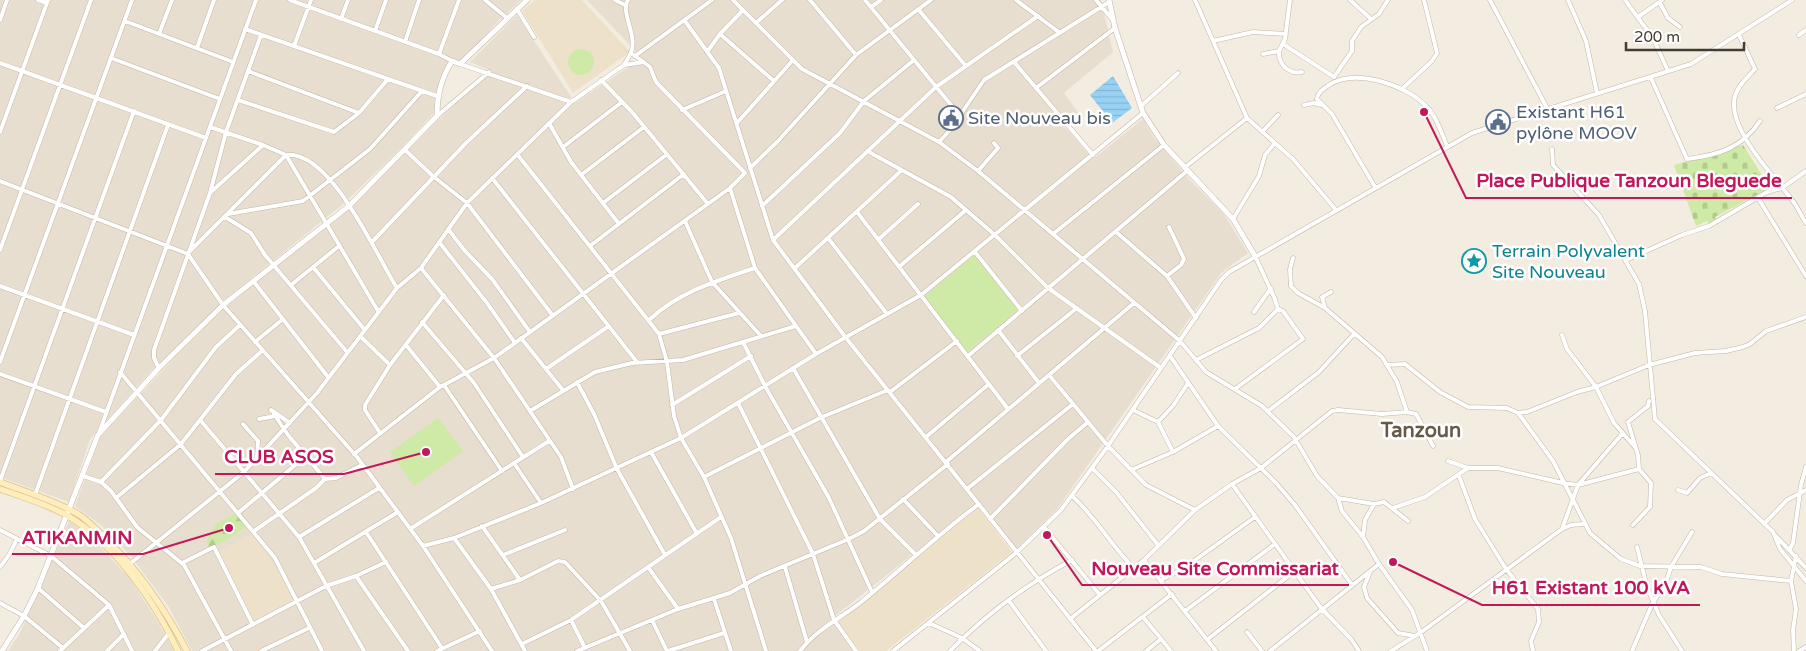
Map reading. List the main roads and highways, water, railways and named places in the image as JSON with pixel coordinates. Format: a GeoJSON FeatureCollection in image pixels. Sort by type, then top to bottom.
{"type":"FeatureCollection","features":[{"type":"Feature","properties":{"kind":"main road"},"geometry":{"type":"LineString","coordinates":[[0,481],[35,495],[91,524],[131,563],[166,612],[187,651]]}},
{"type":"Feature","properties":{"kind":"main road"},"geometry":{"type":"LineString","coordinates":[[0,489],[68,512],[124,568],[153,606],[178,651]]}},
{"type":"Feature","properties":{"kind":"water"},"geometry":{"type":"Polygon","coordinates":[[[1113,76],[1132,108],[1112,123],[1090,95],[1113,76]]]}},
{"type":"Feature","properties":{"kind":"place","name":"Place Publique Tanzoun Bleguede"},"geometry":{"type":"Point","coordinates":[1424,112]}},
{"type":"Feature","properties":{"kind":"place","name":"Site Nouveau bis"},"geometry":{"type":"Point","coordinates":[951,118]}},
{"type":"Feature","properties":{"kind":"place","name":"Existant H61 pylône MOOV"},"geometry":{"type":"Point","coordinates":[1498,122]}},
{"type":"Feature","properties":{"kind":"place","name":"Terrain Polyvalent Site Nouveau"},"geometry":{"type":"Point","coordinates":[1474,261]}},
{"type":"Feature","properties":{"kind":"place","name":"CLUB ASOS"},"geometry":{"type":"Point","coordinates":[426,452]}},
{"type":"Feature","properties":{"kind":"place","name":"ATIKANMIN"},"geometry":{"type":"Point","coordinates":[229,528]}},
{"type":"Feature","properties":{"kind":"place","name":"Nouveau Site Commissariat"},"geometry":{"type":"Point","coordinates":[1047,535]}},
{"type":"Feature","properties":{"kind":"place","name":"H61 Existant 100 kVA"},"geometry":{"type":"Point","coordinates":[1393,562]}},
{"type":"Feature","properties":{"kind":"district","name":"Tanzoun"},"geometry":{"type":"Point","coordinates":[1421,430]}}]}
